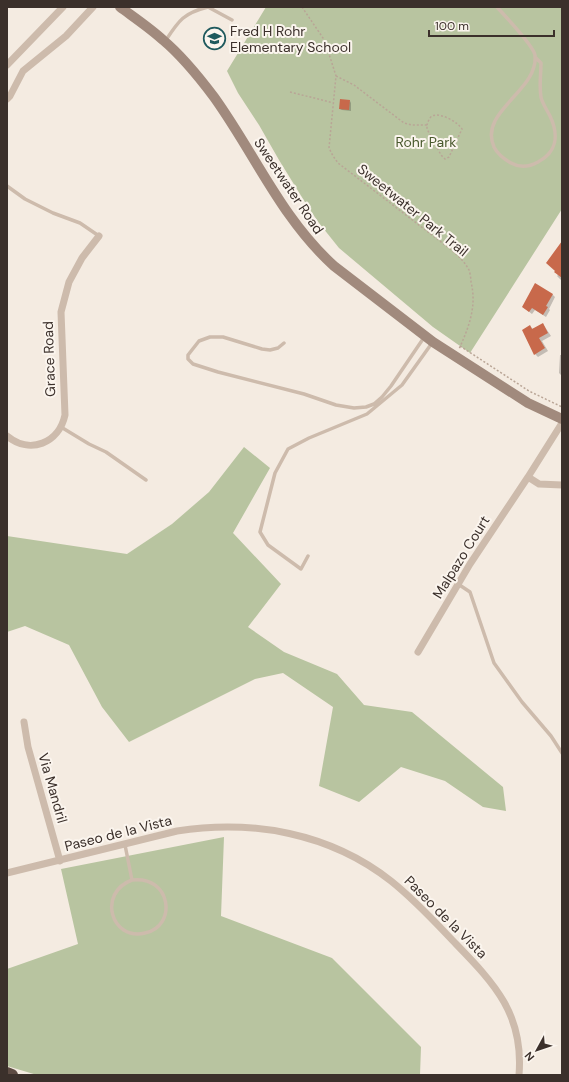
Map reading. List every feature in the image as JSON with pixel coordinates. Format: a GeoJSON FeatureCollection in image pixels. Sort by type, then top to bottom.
{"type":"FeatureCollection","features":[{"type":"Feature","properties":{"kind":"highway"},"geometry":{"type":"LineString","coordinates":[[7,1073],[12,1075]]}},
{"type":"Feature","properties":{"kind":"main road","name":"Sweetwater Road"},"geometry":{"type":"LineString","coordinates":[[120,7],[165,41],[199,78],[214,97],[287,213],[310,242],[334,266],[429,339],[522,399],[562,419]]}},
{"type":"Feature","properties":{"kind":"street"},"geometry":{"type":"LineString","coordinates":[[7,66],[63,7]]}},
{"type":"Feature","properties":{"kind":"street"},"geometry":{"type":"LineString","coordinates":[[7,99],[23,71],[66,36],[93,7]]}},
{"type":"Feature","properties":{"kind":"street","name":"Grace Road"},"geometry":{"type":"LineString","coordinates":[[61,428],[65,414],[61,312],[69,282],[82,258],[99,236]]}},
{"type":"Feature","properties":{"kind":"street","name":"Malpazo Court"},"geometry":{"type":"LineString","coordinates":[[418,652],[470,564],[562,423]]}},
{"type":"Feature","properties":{"kind":"street"},"geometry":{"type":"LineString","coordinates":[[7,436],[20,444],[39,444],[46,442],[61,428]]}},
{"type":"Feature","properties":{"kind":"street"},"geometry":{"type":"LineString","coordinates":[[528,477],[540,484],[562,485]]}},
{"type":"Feature","properties":{"kind":"street","name":"Via Mandril"},"geometry":{"type":"LineString","coordinates":[[24,722],[28,747],[60,861]]}},
{"type":"Feature","properties":{"kind":"street","name":"Paseo de la Vista"},"geometry":{"type":"LineString","coordinates":[[7,874],[177,831],[197,828],[245,826],[302,836],[329,846],[360,861],[390,880],[416,903],[475,964],[507,1005],[515,1029],[519,1055],[519,1075]]}},
{"type":"Feature","properties":{"kind":"lane"},"geometry":{"type":"LineString","coordinates":[[165,41],[177,22],[193,11],[208,7],[232,20]]}},
{"type":"Feature","properties":{"kind":"lane"},"geometry":{"type":"LineString","coordinates":[[497,7],[534,50],[534,69],[528,80],[495,119],[491,131],[493,143],[500,155],[513,164],[522,166],[535,164],[546,157],[555,144],[556,138],[554,124],[541,98],[541,63],[535,57]]}},
{"type":"Feature","properties":{"kind":"lane"},"geometry":{"type":"LineString","coordinates":[[7,186],[25,199],[53,214],[80,223],[99,236]]}},
{"type":"Feature","properties":{"kind":"lane"},"geometry":{"type":"LineString","coordinates":[[284,343],[278,348],[270,350],[223,337],[210,337],[200,341],[188,355],[188,360],[192,364],[218,372],[304,394],[336,405],[354,408],[366,407],[374,404],[382,397],[429,339]]}},
{"type":"Feature","properties":{"kind":"lane"},"geometry":{"type":"LineString","coordinates":[[308,556],[301,569],[268,545],[260,532],[275,473],[288,449],[309,438],[367,414],[402,384],[429,339]]}},
{"type":"Feature","properties":{"kind":"lane"},"geometry":{"type":"LineString","coordinates":[[61,428],[106,452],[146,480]]}},
{"type":"Feature","properties":{"kind":"lane"},"geometry":{"type":"LineString","coordinates":[[458,584],[470,592],[494,663],[522,702],[551,736],[562,753]]}},
{"type":"Feature","properties":{"kind":"lane"},"geometry":{"type":"LineString","coordinates":[[125,844],[132,880]]}},
{"type":"Feature","properties":{"kind":"lane"},"geometry":{"type":"LineString","coordinates":[[138,879],[150,882],[160,889],[165,900],[166,906],[164,918],[156,928],[145,933],[133,934],[127,932],[118,924],[112,913],[112,901],[114,895],[121,885],[132,880],[138,879]]}},
{"type":"Feature","properties":{"kind":"path","name":"Sweetwater Park Trail"},"geometry":{"type":"LineString","coordinates":[[302,7],[322,38],[336,76],[329,148],[333,156],[338,163],[460,258],[469,270],[473,291],[473,309],[469,325],[460,346],[529,391],[562,407]]}},
{"type":"Feature","properties":{"kind":"path"},"geometry":{"type":"LineString","coordinates":[[336,76],[354,85],[404,123],[412,125],[426,125]]}},
{"type":"Feature","properties":{"kind":"path"},"geometry":{"type":"LineString","coordinates":[[290,92],[334,103]]}},
{"type":"Feature","properties":{"kind":"path"},"geometry":{"type":"LineString","coordinates":[[437,115],[459,124],[462,128],[450,157],[445,159],[440,155],[426,125],[430,118],[437,115]]}},
{"type":"Feature","properties":{"kind":"green space","name":"Rohr Park"},"geometry":{"type":"Polygon","coordinates":[[[266,7],[562,7],[562,209],[470,353],[433,327],[339,248],[308,207],[238,93],[227,71],[266,7]]]}},
{"type":"Feature","properties":{"kind":"green space"},"geometry":{"type":"Polygon","coordinates":[[[244,447],[270,468],[233,533],[281,584],[248,627],[284,652],[337,674],[364,705],[412,712],[503,787],[506,811],[483,807],[445,781],[401,767],[359,802],[319,786],[333,707],[283,673],[255,679],[129,742],[102,707],[69,645],[25,626],[7,632],[7,536],[127,554],[172,524],[209,492],[244,447]]]}},
{"type":"Feature","properties":{"kind":"green space"},"geometry":{"type":"Polygon","coordinates":[[[224,837],[221,916],[332,958],[421,1047],[420,1075],[37,1075],[7,1066],[7,969],[78,944],[61,869],[224,837]]]}},
{"type":"Feature","properties":{"kind":"building"},"geometry":{"type":"Polygon","coordinates":[[[340,99],[350,100],[349,110],[339,109],[340,99]]]}},
{"type":"Feature","properties":{"kind":"building"},"geometry":{"type":"Polygon","coordinates":[[[562,241],[562,278],[546,263],[562,241]]]}},
{"type":"Feature","properties":{"kind":"building"},"geometry":{"type":"Polygon","coordinates":[[[535,283],[553,294],[543,315],[532,308],[529,312],[522,307],[535,283]]]}},
{"type":"Feature","properties":{"kind":"building"},"geometry":{"type":"Polygon","coordinates":[[[543,323],[548,333],[539,338],[545,348],[534,355],[522,330],[530,325],[532,329],[543,323]]]}},
{"type":"Feature","properties":{"kind":"place","name":"Fred H Rohr Elementary School"},"geometry":{"type":"Point","coordinates":[215,39]}}]}
